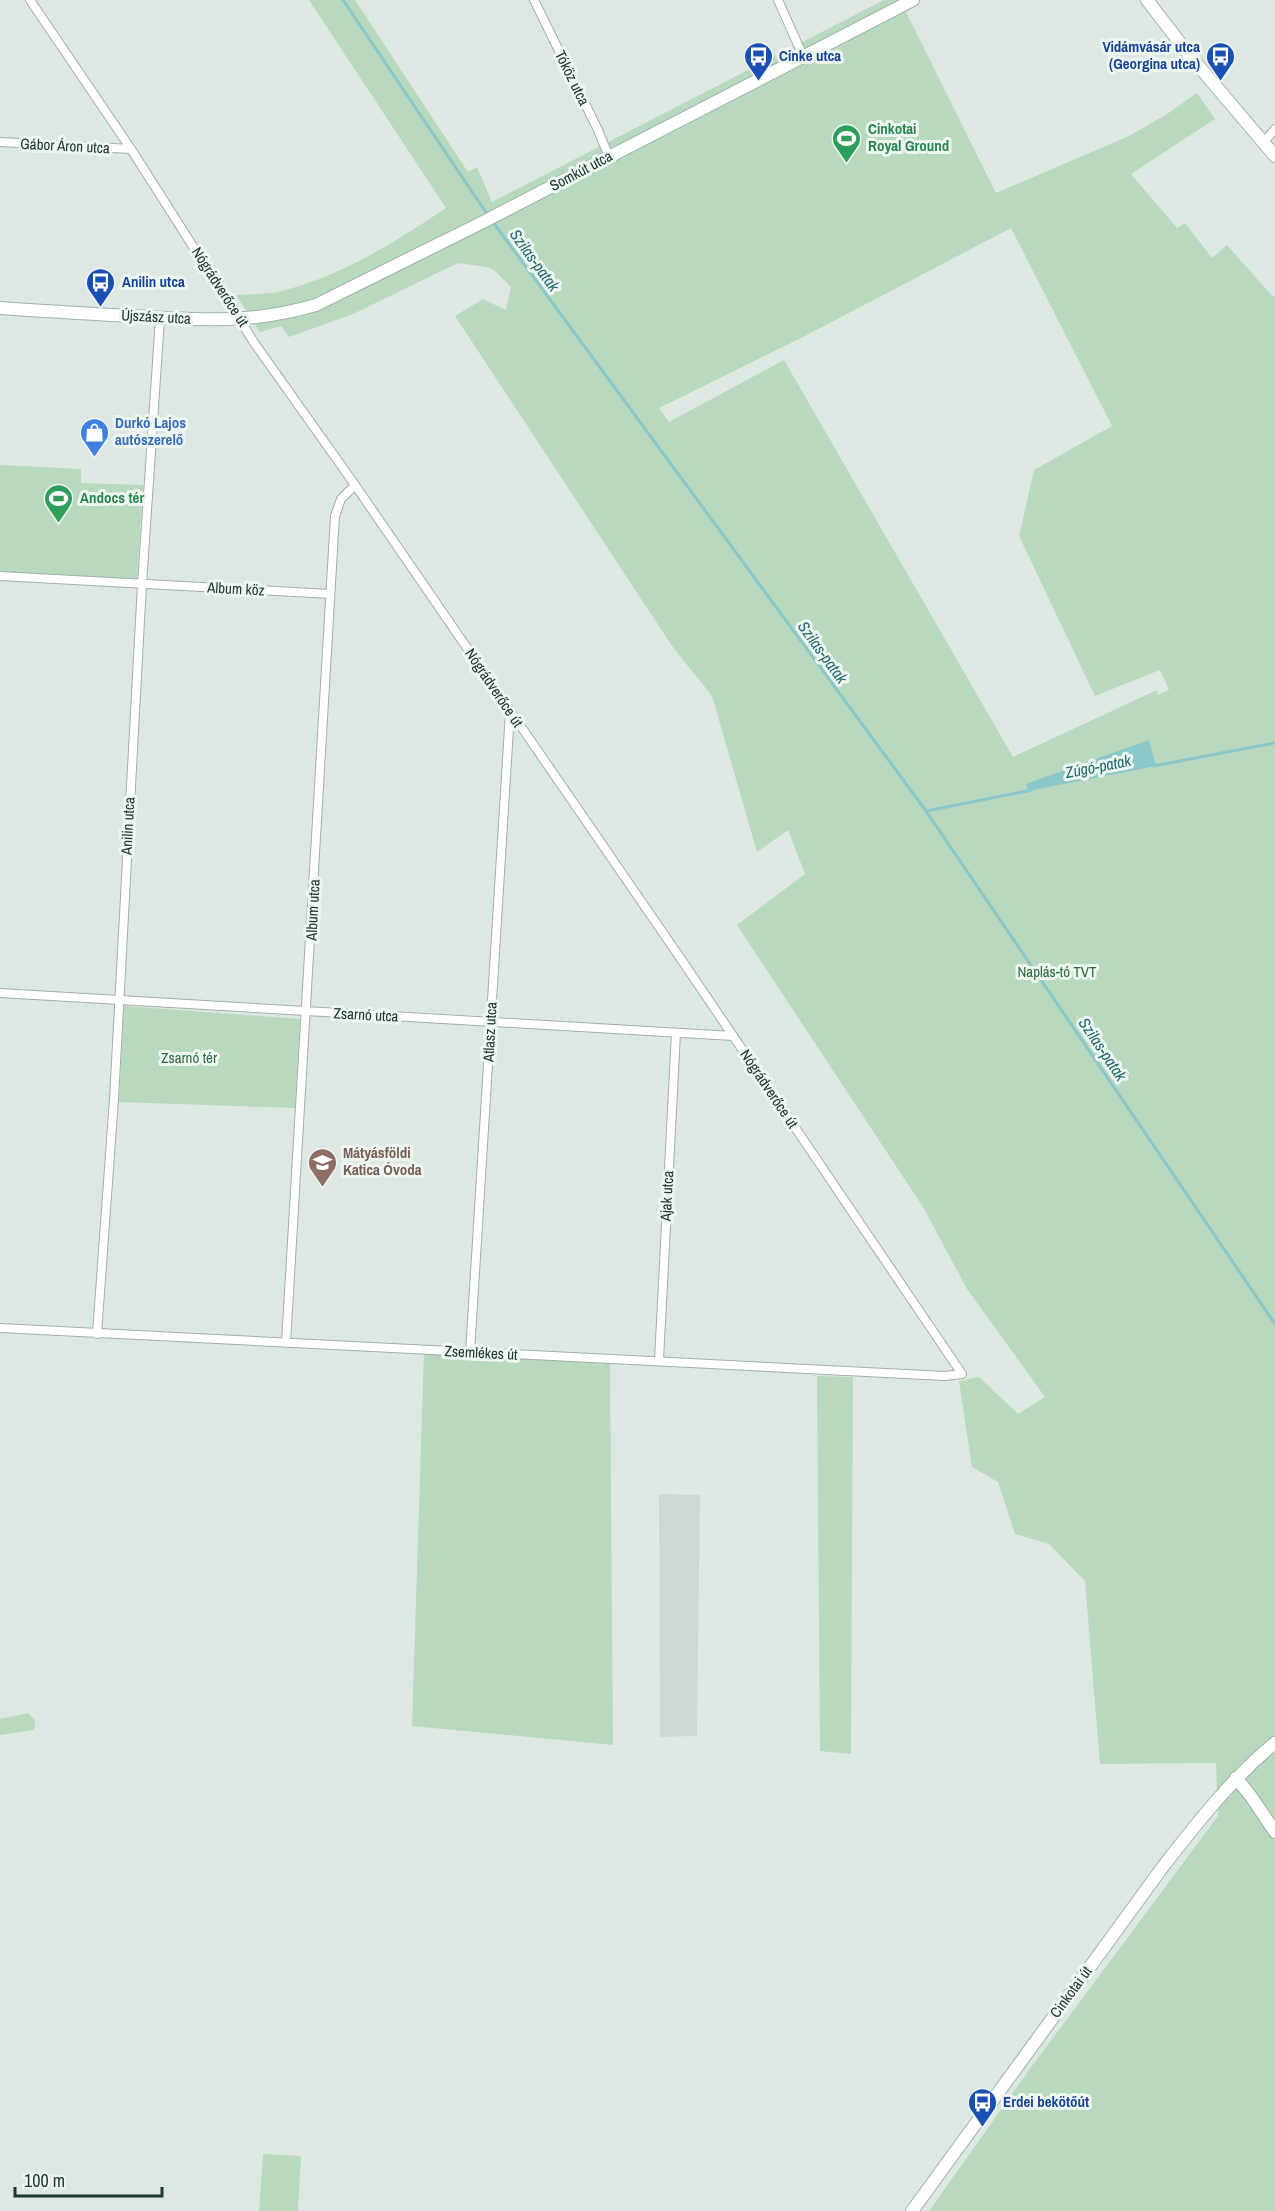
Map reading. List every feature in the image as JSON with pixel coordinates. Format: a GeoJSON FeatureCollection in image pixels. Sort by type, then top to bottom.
{"type":"FeatureCollection","features":[{"type":"Feature","properties":{"kind":"street","name":"Nógrádverőce út"},"geometry":{"type":"LineString","coordinates":[[30,0],[131,149],[259,350],[355,484],[962,1374]]}},
{"type":"Feature","properties":{"kind":"street","name":"Tóköz utca"},"geometry":{"type":"LineString","coordinates":[[534,0],[609,157]]}},
{"type":"Feature","properties":{"kind":"street"},"geometry":{"type":"LineString","coordinates":[[778,0],[803,56]]}},
{"type":"Feature","properties":{"kind":"street","name":"Somkút utca"},"geometry":{"type":"LineString","coordinates":[[240,320],[292,312],[316,305],[481,224],[913,0]]}},
{"type":"Feature","properties":{"kind":"street"},"geometry":{"type":"LineString","coordinates":[[1147,0],[1275,156]]}},
{"type":"Feature","properties":{"kind":"street"},"geometry":{"type":"LineString","coordinates":[[1263,143],[1275,129]]}},
{"type":"Feature","properties":{"kind":"street","name":"Gábor Áron utca"},"geometry":{"type":"LineString","coordinates":[[0,142],[131,149]]}},
{"type":"Feature","properties":{"kind":"street","name":"Újszász utca"},"geometry":{"type":"LineString","coordinates":[[0,308],[160,318],[240,320]]}},
{"type":"Feature","properties":{"kind":"street","name":"Anilin utca"},"geometry":{"type":"LineString","coordinates":[[97,1334],[114,1098],[142,584],[160,318]]}},
{"type":"Feature","properties":{"kind":"street","name":"Album utca"},"geometry":{"type":"LineString","coordinates":[[286,1342],[337,506],[346,492],[355,484]]}},
{"type":"Feature","properties":{"kind":"street"},"geometry":{"type":"LineString","coordinates":[[0,576],[142,584]]}},
{"type":"Feature","properties":{"kind":"street","name":"Album köz"},"geometry":{"type":"LineString","coordinates":[[142,584],[330,594]]}},
{"type":"Feature","properties":{"kind":"street","name":"Atlasz utca"},"geometry":{"type":"LineString","coordinates":[[470,1353],[510,711]]}},
{"type":"Feature","properties":{"kind":"street","name":"Zsarnó utca"},"geometry":{"type":"LineString","coordinates":[[0,993],[732,1036]]}},
{"type":"Feature","properties":{"kind":"street","name":"Ajak utca"},"geometry":{"type":"LineString","coordinates":[[659,1360],[676,1032]]}},
{"type":"Feature","properties":{"kind":"street","name":"Zsemlékes út"},"geometry":{"type":"LineString","coordinates":[[0,1328],[945,1376],[962,1374]]}},
{"type":"Feature","properties":{"kind":"street","name":"Cinkotai út"},"geometry":{"type":"LineString","coordinates":[[912,2211],[1199,1820],[1236,1778],[1275,1743]]}},
{"type":"Feature","properties":{"kind":"street"},"geometry":{"type":"LineString","coordinates":[[1236,1778],[1275,1832]]}},
{"type":"Feature","properties":{"kind":"shaded area"},"geometry":{"type":"Polygon","coordinates":[[[659,1494],[700,1495],[697,1736],[660,1737],[659,1494]]]}},
{"type":"Feature","properties":{"kind":"green space","name":"Naplás-tó TVT"},"geometry":{"type":"Polygon","coordinates":[[[309,0],[355,0],[468,172],[477,167],[492,202],[884,0],[900,0],[996,193],[1129,136],[1197,93],[1215,119],[1131,174],[1177,228],[1185,223],[1212,258],[1227,245],[1273,297],[1275,296],[1275,2211],[929,2211],[1032,2066],[1218,1816],[1216,1763],[1100,1764],[1085,1581],[1049,1544],[1015,1534],[998,1482],[972,1467],[959,1381],[979,1377],[1018,1414],[1045,1397],[967,1289],[923,1207],[737,925],[805,874],[788,830],[757,852],[712,696],[672,646],[455,316],[483,299],[506,310],[511,287],[494,270],[458,263],[353,314],[289,337],[281,326],[260,332],[236,295],[265,294],[304,285],[367,257],[446,208],[309,0]],[[1011,228],[805,336],[659,408],[669,422],[784,360],[1013,757],[1157,690],[1158,695],[1169,690],[1160,670],[1095,696],[1019,536],[1034,470],[1112,426],[1011,228]]]}},
{"type":"Feature","properties":{"kind":"green space"},"geometry":{"type":"Polygon","coordinates":[[[0,465],[81,469],[81,483],[143,485],[137,580],[0,572],[0,465]]]}},
{"type":"Feature","properties":{"kind":"green space","name":"Zsarnó tér"},"geometry":{"type":"Polygon","coordinates":[[[124,1006],[300,1019],[295,1108],[119,1102],[124,1006]]]}},
{"type":"Feature","properties":{"kind":"green space"},"geometry":{"type":"Polygon","coordinates":[[[424,1352],[610,1364],[613,1745],[412,1726],[424,1352]]]}},
{"type":"Feature","properties":{"kind":"green space"},"geometry":{"type":"Polygon","coordinates":[[[817,1376],[853,1377],[851,1754],[820,1751],[817,1376]]]}},
{"type":"Feature","properties":{"kind":"green space"},"geometry":{"type":"Polygon","coordinates":[[[28,1713],[35,1720],[34,1730],[0,1735],[0,1719],[28,1713]]]}},
{"type":"Feature","properties":{"kind":"green space"},"geometry":{"type":"Polygon","coordinates":[[[263,2154],[301,2156],[298,2211],[259,2211],[263,2154]]]}},
{"type":"Feature","properties":{"kind":"water"},"geometry":{"type":"Polygon","coordinates":[[[1149,740],[1156,766],[1028,791],[1026,784],[1149,740]]]}},
{"type":"Feature","properties":{"kind":"waterway","name":"Szilas-patak"},"geometry":{"type":"LineString","coordinates":[[343,0],[489,217]]}},
{"type":"Feature","properties":{"kind":"waterway","name":"Szilas-patak"},"geometry":{"type":"LineString","coordinates":[[493,222],[926,811],[1275,1324]]}},
{"type":"Feature","properties":{"kind":"waterway","name":"Zúgó-patak"},"geometry":{"type":"LineString","coordinates":[[1153,766],[1275,743]]}},
{"type":"Feature","properties":{"kind":"waterway","name":"Zúgó-patak"},"geometry":{"type":"LineString","coordinates":[[926,811],[1032,790]]}},
{"type":"Feature","properties":{"kind":"place","name":"Cinke utca"},"geometry":{"type":"Point","coordinates":[758,82]}},
{"type":"Feature","properties":{"kind":"place","name":"Vidámvásár utca (Georgina utca)"},"geometry":{"type":"Point","coordinates":[1221,82]}},
{"type":"Feature","properties":{"kind":"place","name":"Cinkotai Royal Ground"},"geometry":{"type":"Point","coordinates":[847,164]}},
{"type":"Feature","properties":{"kind":"place","name":"Anilin utca"},"geometry":{"type":"Point","coordinates":[101,308]}},
{"type":"Feature","properties":{"kind":"place","name":"Durkó Lajos autószerelő"},"geometry":{"type":"Point","coordinates":[94,458]}},
{"type":"Feature","properties":{"kind":"place","name":"Andocs tér"},"geometry":{"type":"Point","coordinates":[59,524]}},
{"type":"Feature","properties":{"kind":"place","name":"Mátyásföldi Katica Óvoda"},"geometry":{"type":"Point","coordinates":[322,1188]}},
{"type":"Feature","properties":{"kind":"place","name":"Erdei bekötőút"},"geometry":{"type":"Point","coordinates":[982,2128]}}]}
